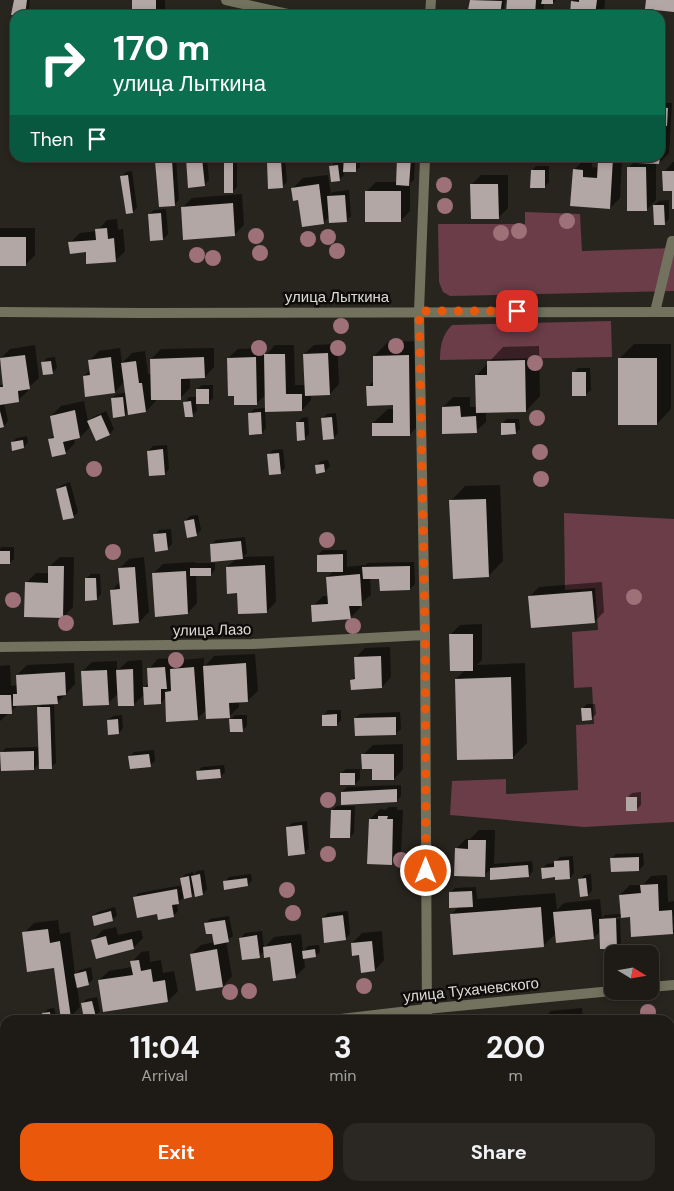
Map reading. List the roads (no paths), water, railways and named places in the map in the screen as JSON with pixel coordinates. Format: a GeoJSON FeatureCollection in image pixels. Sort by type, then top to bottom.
{"type":"FeatureCollection","features":[{"type":"Feature","properties":{"kind":"street"},"geometry":{"type":"LineString","coordinates":[[226,0],[270,10]]}},
{"type":"Feature","properties":{"kind":"street"},"geometry":{"type":"LineString","coordinates":[[425,162],[419,311],[425,635],[427,1015]]}},
{"type":"Feature","properties":{"kind":"street"},"geometry":{"type":"LineString","coordinates":[[655,312],[672,241],[674,241]]}},
{"type":"Feature","properties":{"kind":"street","name":"улица Лыткина"},"geometry":{"type":"LineString","coordinates":[[0,312],[674,312]]}},
{"type":"Feature","properties":{"kind":"street","name":"улица Лазо"},"geometry":{"type":"LineString","coordinates":[[0,647],[252,644],[425,635]]}},
{"type":"Feature","properties":{"kind":"street"},"geometry":{"type":"LineString","coordinates":[[659,986],[674,985]]}},
{"type":"Feature","properties":{"kind":"street","name":"улица Тухачевского"},"geometry":{"type":"LineString","coordinates":[[375,1015],[604,992]]}}]}
